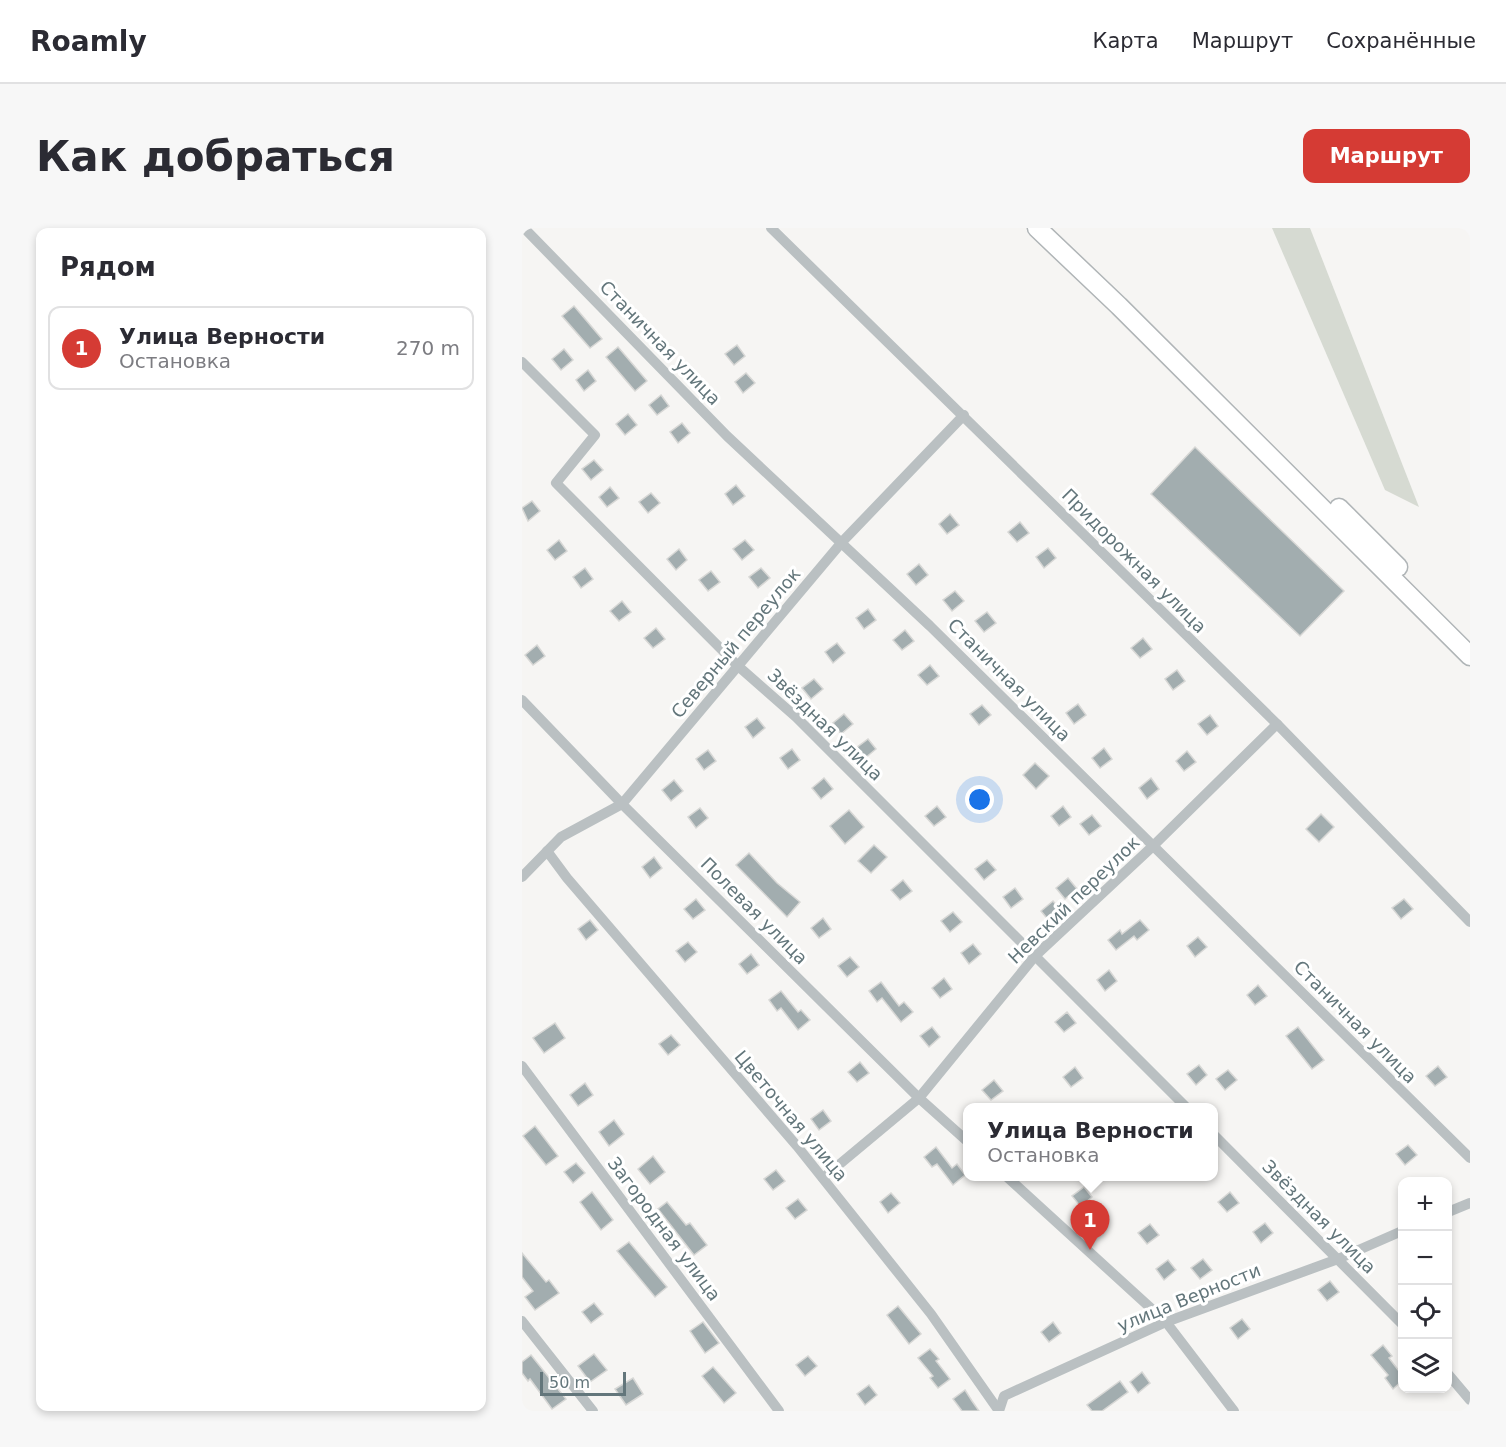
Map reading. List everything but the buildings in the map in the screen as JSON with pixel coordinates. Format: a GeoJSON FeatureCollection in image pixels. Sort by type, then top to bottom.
{"type":"FeatureCollection","features":[{"type":"Feature","properties":{"kind":"highway"},"geometry":{"type":"LineString","coordinates":[[1036,228],[1119,306],[1470,656]]}},
{"type":"Feature","properties":{"kind":"highway"},"geometry":{"type":"LineString","coordinates":[[1051,228],[1369,537],[1470,642]]}},
{"type":"Feature","properties":{"kind":"street","name":"Станичная улица"},"geometry":{"type":"LineString","coordinates":[[524,228],[727,436],[842,542],[1470,1158]]}},
{"type":"Feature","properties":{"kind":"street","name":"Придорожная улица"},"geometry":{"type":"LineString","coordinates":[[771,228],[1277,724],[1470,922]]}},
{"type":"Feature","properties":{"kind":"street","name":"Звёздная улица"},"geometry":{"type":"LineString","coordinates":[[522,362],[595,435],[556,483],[738,666],[795,717],[1182,1103]]}},
{"type":"Feature","properties":{"kind":"street","name":"Северный переулок"},"geometry":{"type":"LineString","coordinates":[[522,877],[561,837],[621,804],[842,542],[964,415]]}},
{"type":"Feature","properties":{"kind":"street","name":"Полевая улица"},"geometry":{"type":"LineString","coordinates":[[522,700],[621,804],[919,1098],[963,1137]]}},
{"type":"Feature","properties":{"kind":"street","name":"Невский переулок"},"geometry":{"type":"LineString","coordinates":[[823,1178],[919,1098],[1035,956],[1153,846],[1277,724]]}},
{"type":"Feature","properties":{"kind":"street","name":"Цветочная улица"},"geometry":{"type":"LineString","coordinates":[[548,851],[567,878],[823,1178],[931,1314],[999,1411]]}},
{"type":"Feature","properties":{"kind":"street","name":"Загородная улица"},"geometry":{"type":"LineString","coordinates":[[522,1066],[779,1411]]}},
{"type":"Feature","properties":{"kind":"street","name":"Звёздная улица"},"geometry":{"type":"LineString","coordinates":[[1218,1139],[1398,1320]]}},
{"type":"Feature","properties":{"kind":"street"},"geometry":{"type":"LineString","coordinates":[[1011,1181],[1166,1322],[1234,1411]]}},
{"type":"Feature","properties":{"kind":"street"},"geometry":{"type":"LineString","coordinates":[[1452,1210],[1470,1203]]}},
{"type":"Feature","properties":{"kind":"street","name":"улица Верности"},"geometry":{"type":"LineString","coordinates":[[999,1411],[1004,1396],[1166,1322],[1338,1259],[1398,1234]]}},
{"type":"Feature","properties":{"kind":"street"},"geometry":{"type":"LineString","coordinates":[[522,1321],[593,1411]]}},
{"type":"Feature","properties":{"kind":"street"},"geometry":{"type":"LineString","coordinates":[[1452,1379],[1470,1400]]}},
{"type":"Feature","properties":{"kind":"shaded area"},"geometry":{"type":"Polygon","coordinates":[[[1272,228],[1310,228],[1419,507],[1385,490],[1272,228]]]}},
{"type":"Feature","properties":{"kind":"place","name":"Улица Верности"},"geometry":{"type":"Point","coordinates":[1090,1250]}}]}
